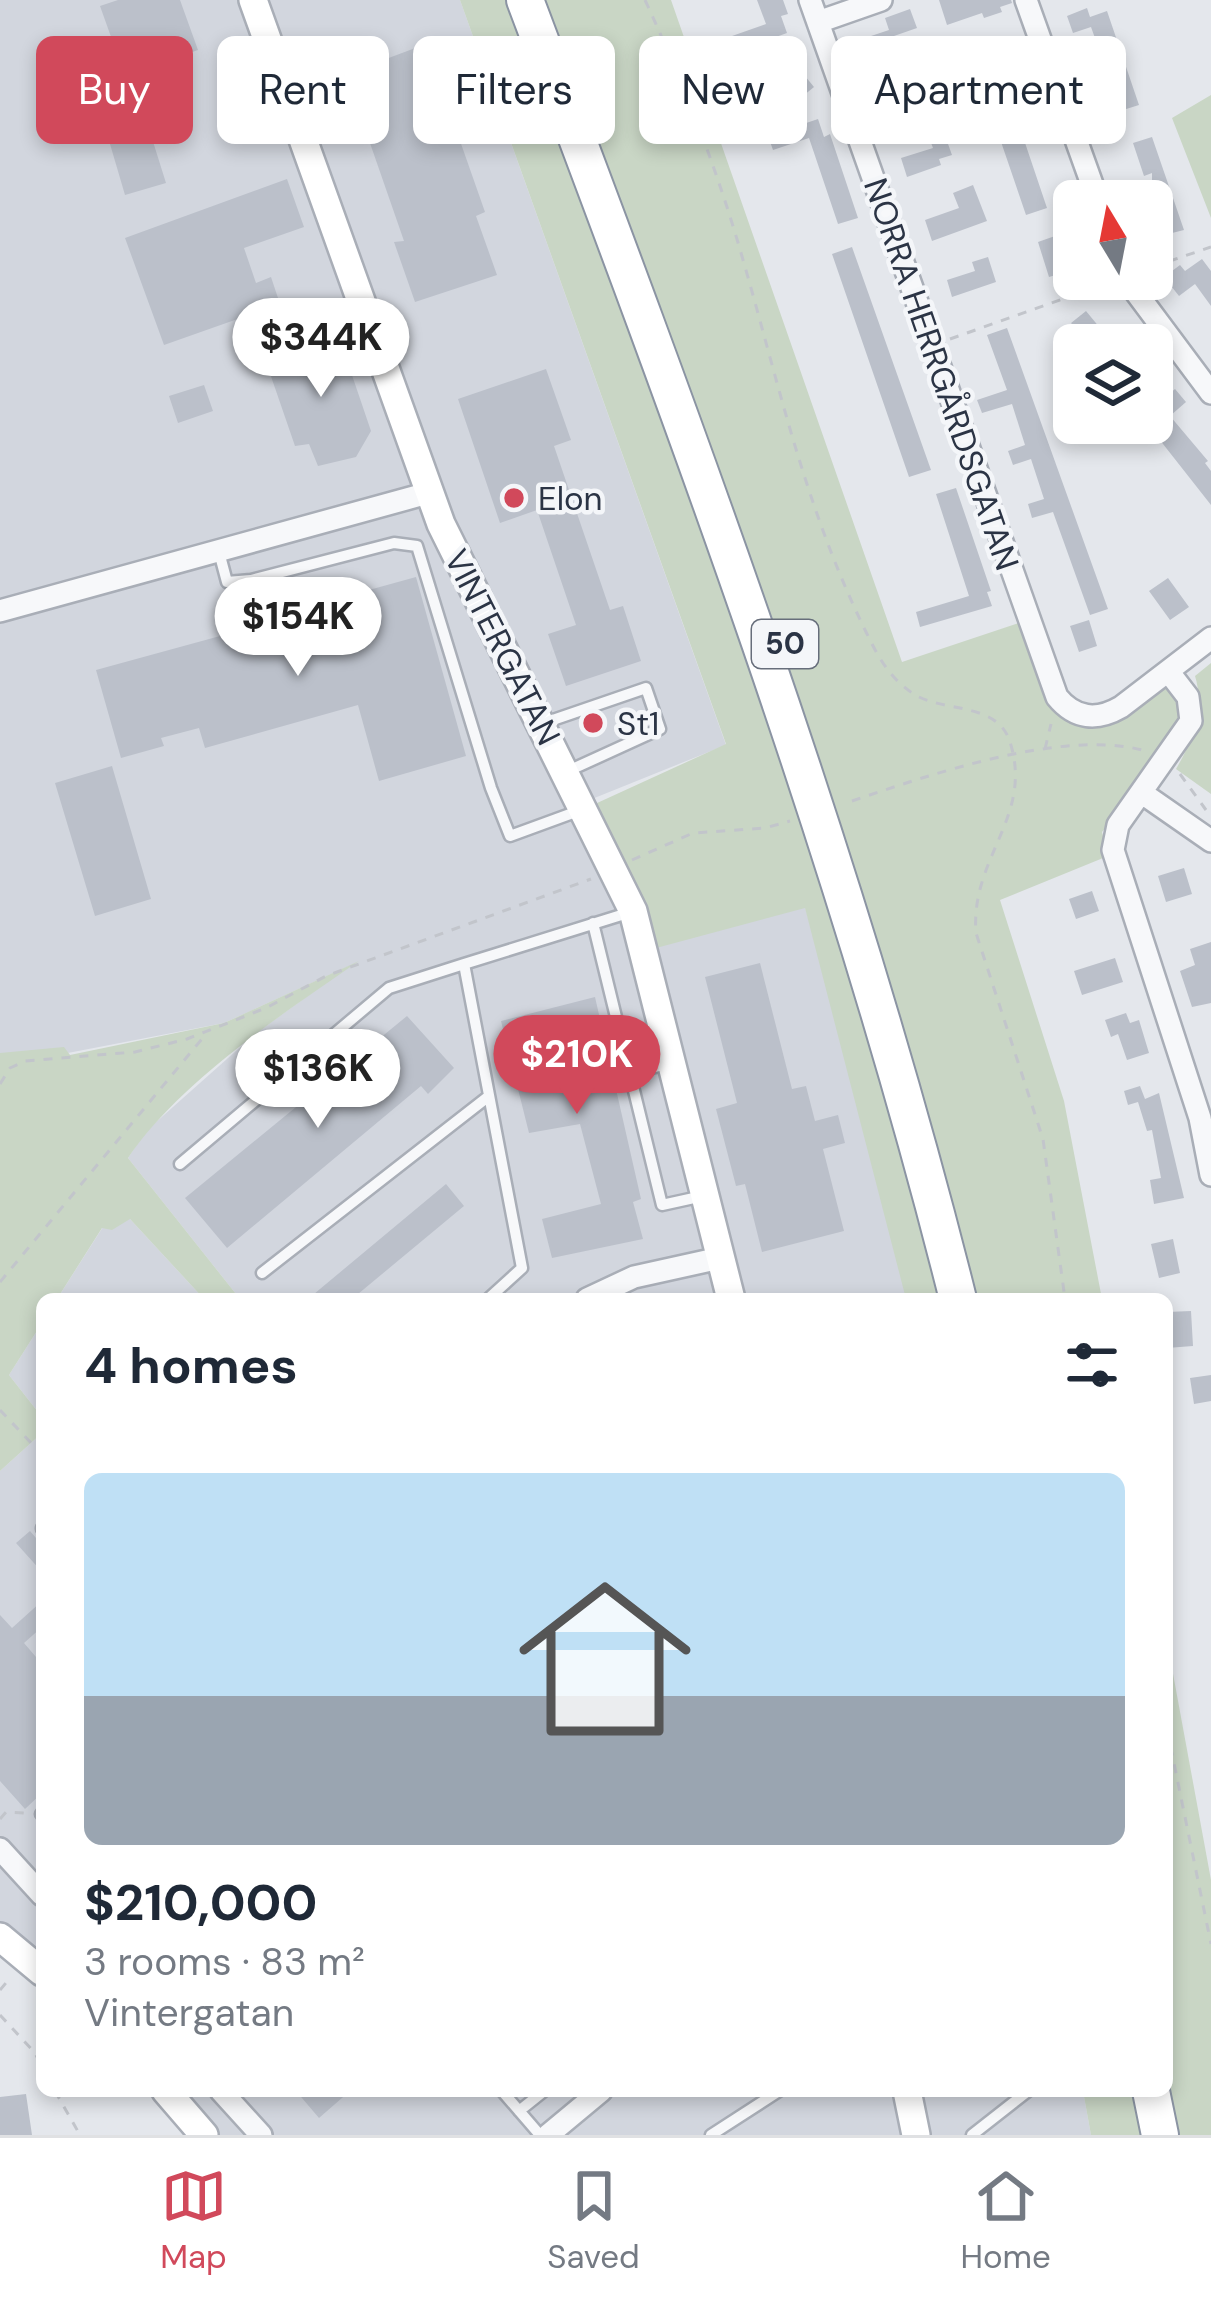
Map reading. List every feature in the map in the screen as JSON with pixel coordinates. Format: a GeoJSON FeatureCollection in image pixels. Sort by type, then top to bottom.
{"type":"FeatureCollection","features":[{"type":"Feature","properties":{"kind":"highway","name":"50"},"geometry":{"type":"LineString","coordinates":[[525,0],[695,460],[790,735],[894,1062],[956,1293]]}},
{"type":"Feature","properties":{"kind":"highway","name":"50"},"geometry":{"type":"LineString","coordinates":[[550,0],[807,706],[918,1057],[981,1293]]}},
{"type":"Feature","properties":{"kind":"highway"},"geometry":{"type":"LineString","coordinates":[[1127,2097],[1135,2135]]}},
{"type":"Feature","properties":{"kind":"highway"},"geometry":{"type":"LineString","coordinates":[[1151,2097],[1160,2135]]}},
{"type":"Feature","properties":{"kind":"street","name":"VINTERGATAN"},"geometry":{"type":"LineString","coordinates":[[254,0],[428,493],[633,911],[729,1293]]}},
{"type":"Feature","properties":{"kind":"street","name":"NORRA HERRGÅRDSGATAN"},"geometry":{"type":"LineString","coordinates":[[810,0],[1063,704]]}},
{"type":"Feature","properties":{"kind":"street"},"geometry":{"type":"LineString","coordinates":[[818,22],[881,0]]}},
{"type":"Feature","properties":{"kind":"street"},"geometry":{"type":"LineString","coordinates":[[1026,0],[1090,180]]}},
{"type":"Feature","properties":{"kind":"street"},"geometry":{"type":"LineString","coordinates":[[1138,300],[1211,393]]}},
{"type":"Feature","properties":{"kind":"street"},"geometry":{"type":"LineString","coordinates":[[0,611],[428,493]]}},
{"type":"Feature","properties":{"kind":"street"},"geometry":{"type":"LineString","coordinates":[[1063,704],[1083,715],[1105,716],[1211,638]]}},
{"type":"Feature","properties":{"kind":"street"},"geometry":{"type":"LineString","coordinates":[[1168,671],[1188,697],[1187,730],[1118,825],[1113,850],[1200,1118],[1211,1175]]}},
{"type":"Feature","properties":{"kind":"street"},"geometry":{"type":"LineString","coordinates":[[1142,793],[1211,841]]}},
{"type":"Feature","properties":{"kind":"street"},"geometry":{"type":"LineString","coordinates":[[600,1293],[634,1277],[720,1258]]}},
{"type":"Feature","properties":{"kind":"street"},"geometry":{"type":"LineString","coordinates":[[0,1849],[36,1888]]}},
{"type":"Feature","properties":{"kind":"street"},"geometry":{"type":"LineString","coordinates":[[0,1937],[36,1967]]}},
{"type":"Feature","properties":{"kind":"street"},"geometry":{"type":"LineString","coordinates":[[171,2097],[203,2135]]}},
{"type":"Feature","properties":{"kind":"street"},"geometry":{"type":"LineString","coordinates":[[226,2097],[261,2135]]}},
{"type":"Feature","properties":{"kind":"street"},"geometry":{"type":"LineString","coordinates":[[544,2135],[593,2097]]}},
{"type":"Feature","properties":{"kind":"street"},"geometry":{"type":"LineString","coordinates":[[909,2097],[916,2135]]}},
{"type":"Feature","properties":{"kind":"lane"},"geometry":{"type":"LineString","coordinates":[[218,550],[227,582],[394,543],[417,546],[510,836],[584,809]]}},
{"type":"Feature","properties":{"kind":"lane"},"geometry":{"type":"LineString","coordinates":[[541,724],[646,688],[660,729],[566,772]]}},
{"type":"Feature","properties":{"kind":"lane"},"geometry":{"type":"LineString","coordinates":[[179,1164],[389,988],[633,911]]}},
{"type":"Feature","properties":{"kind":"lane"},"geometry":{"type":"LineString","coordinates":[[593,923],[662,1205],[705,1195]]}},
{"type":"Feature","properties":{"kind":"lane"},"geometry":{"type":"LineString","coordinates":[[464,964],[522,1268],[495,1293]]}},
{"type":"Feature","properties":{"kind":"lane"},"geometry":{"type":"LineString","coordinates":[[630,1073],[672,1064]]}},
{"type":"Feature","properties":{"kind":"lane"},"geometry":{"type":"LineString","coordinates":[[262,1273],[489,1096]]}},
{"type":"Feature","properties":{"kind":"lane"},"geometry":{"type":"LineString","coordinates":[[507,2097],[544,2135]]}},
{"type":"Feature","properties":{"kind":"lane"},"geometry":{"type":"LineString","coordinates":[[519,2111],[536,2097]]}},
{"type":"Feature","properties":{"kind":"lane"},"geometry":{"type":"LineString","coordinates":[[711,2135],[770,2097]]}},
{"type":"Feature","properties":{"kind":"lane"},"geometry":{"type":"LineString","coordinates":[[972,2135],[1020,2097]]}},
{"type":"Feature","properties":{"kind":"path"},"geometry":{"type":"LineString","coordinates":[[645,0],[713,166],[740,249],[791,445],[853,607],[879,658],[897,681],[934,703],[990,717],[1009,738],[1016,797],[981,876],[976,933],[1042,1139],[1064,1293]]}},
{"type":"Feature","properties":{"kind":"path"},"geometry":{"type":"LineString","coordinates":[[1173,260],[1211,247]]}},
{"type":"Feature","properties":{"kind":"path"},"geometry":{"type":"LineString","coordinates":[[932,346],[1062,300]]}},
{"type":"Feature","properties":{"kind":"path"},"geometry":{"type":"LineString","coordinates":[[1045,751],[1052,720],[1063,704]]}},
{"type":"Feature","properties":{"kind":"path"},"geometry":{"type":"LineString","coordinates":[[851,801],[945,771],[1013,756],[1117,745],[1143,750],[1164,762],[1180,774],[1211,815]]}},
{"type":"Feature","properties":{"kind":"path"},"geometry":{"type":"LineString","coordinates":[[0,1084],[10,1069],[25,1061],[135,1052],[207,1032],[326,976],[540,900],[693,833],[765,828],[802,817]]}},
{"type":"Feature","properties":{"kind":"path"},"geometry":{"type":"LineString","coordinates":[[0,1282],[207,1032]]}},
{"type":"Feature","properties":{"kind":"path"},"geometry":{"type":"LineString","coordinates":[[0,1411],[36,1446]]}},
{"type":"Feature","properties":{"kind":"path"},"geometry":{"type":"LineString","coordinates":[[1173,1758],[1211,1944]]}},
{"type":"Feature","properties":{"kind":"path"},"geometry":{"type":"LineString","coordinates":[[0,1819],[6,1812],[36,1814]]}},
{"type":"Feature","properties":{"kind":"path"},"geometry":{"type":"LineString","coordinates":[[0,1990],[10,1978]]}},
{"type":"Feature","properties":{"kind":"path"},"geometry":{"type":"LineString","coordinates":[[0,2015],[36,2056]]}},
{"type":"Feature","properties":{"kind":"path"},"geometry":{"type":"LineString","coordinates":[[58,2097],[80,2135]]}},
{"type":"Feature","properties":{"kind":"shaded area"},"geometry":{"type":"Polygon","coordinates":[[[0,0],[460,0],[473,36],[413,36],[413,144],[511,144],[726,745],[582,803],[805,907],[915,1293],[235,1293],[128,1158],[146,1131],[255,1034],[349,966],[224,1023],[0,1066],[0,0]]]}},
{"type":"Feature","properties":{"kind":"shaded area"},"geometry":{"type":"Polygon","coordinates":[[[117,1205],[198,1293],[61,1293],[117,1205]]]}},
{"type":"Feature","properties":{"kind":"shaded area"},"geometry":{"type":"Polygon","coordinates":[[[36,1332],[36,1409],[9,1375],[36,1332]]]}},
{"type":"Feature","properties":{"kind":"shaded area"},"geometry":{"type":"Polygon","coordinates":[[[36,1438],[36,1967],[0,1934],[0,1471],[36,1438]]]}},
{"type":"Feature","properties":{"kind":"shaded area"},"geometry":{"type":"Polygon","coordinates":[[[171,2097],[1084,2097],[1091,2135],[205,2135],[171,2097]]]}},
{"type":"Feature","properties":{"kind":"green space"},"geometry":{"type":"Polygon","coordinates":[[[460,0],[671,0],[684,36],[639,36],[639,144],[721,144],[902,662],[1025,621],[1052,699],[1091,718],[1170,662],[1181,696],[1179,725],[1152,775],[1102,832],[1108,856],[1000,900],[1064,1101],[1101,1293],[904,1293],[805,908],[645,951],[584,809],[726,744],[511,144],[615,144],[615,36],[473,36],[460,0]]]}},
{"type":"Feature","properties":{"kind":"green space"},"geometry":{"type":"Polygon","coordinates":[[[1211,95],[1211,218],[1172,118],[1211,95]]]}},
{"type":"Feature","properties":{"kind":"green space"},"geometry":{"type":"Polygon","coordinates":[[[1211,663],[1211,794],[1176,769],[1195,724],[1195,676],[1211,663]]]}},
{"type":"Feature","properties":{"kind":"green space"},"geometry":{"type":"Polygon","coordinates":[[[359,961],[204,1076],[149,1130],[128,1158],[235,1293],[198,1293],[130,1219],[112,1230],[102,1228],[61,1293],[36,1293],[36,1332],[9,1375],[36,1409],[36,1438],[0,1471],[0,1053],[64,1047],[70,1055],[224,1023],[359,961]]]}},
{"type":"Feature","properties":{"kind":"green space"},"geometry":{"type":"Polygon","coordinates":[[[1173,1674],[1211,1880],[1211,2135],[1091,2135],[1084,2097],[1173,2097],[1173,1674]]]}},
{"type":"Feature","properties":{"kind":"building"},"geometry":{"type":"Polygon","coordinates":[[[118,0],[180,0],[193,36],[111,36],[100,6],[118,0]]]}},
{"type":"Feature","properties":{"kind":"building"},"geometry":{"type":"Polygon","coordinates":[[[757,0],[783,0],[788,14],[781,16],[787,33],[732,36],[766,24],[757,0]]]}},
{"type":"Feature","properties":{"kind":"building"},"geometry":{"type":"Polygon","coordinates":[[[939,0],[1012,3],[1000,7],[1002,12],[984,18],[982,13],[947,25],[939,0]]]}},
{"type":"Feature","properties":{"kind":"building"},"geometry":{"type":"Polygon","coordinates":[[[1087,8],[1090,17],[1107,11],[1116,36],[1094,36],[1091,27],[1073,33],[1067,16],[1087,8]]]}},
{"type":"Feature","properties":{"kind":"building"},"geometry":{"type":"Polygon","coordinates":[[[910,9],[917,28],[894,36],[871,36],[889,30],[885,18],[910,9]]]}},
{"type":"Feature","properties":{"kind":"building"},"geometry":{"type":"Polygon","coordinates":[[[413,49],[413,144],[461,144],[485,212],[476,216],[497,275],[415,302],[394,242],[404,241],[370,144],[389,144],[389,58],[413,49]]]}},
{"type":"Feature","properties":{"kind":"building"},"geometry":{"type":"Polygon","coordinates":[[[1126,67],[1139,105],[1126,109],[1126,67]]]}},
{"type":"Feature","properties":{"kind":"building"},"geometry":{"type":"Polygon","coordinates":[[[818,119],[824,137],[830,134],[858,218],[838,224],[807,139],[807,123],[818,119]]]}},
{"type":"Feature","properties":{"kind":"building"},"geometry":{"type":"Polygon","coordinates":[[[1152,137],[1167,180],[1152,180],[1152,173],[1144,176],[1133,143],[1152,137]]]}},
{"type":"Feature","properties":{"kind":"building"},"geometry":{"type":"Polygon","coordinates":[[[110,144],[154,144],[166,183],[125,195],[110,144]]]}},
{"type":"Feature","properties":{"kind":"building"},"geometry":{"type":"Polygon","coordinates":[[[931,144],[948,144],[952,155],[939,159],[941,165],[907,177],[901,158],[933,148],[931,144]]]}},
{"type":"Feature","properties":{"kind":"building"},"geometry":{"type":"Polygon","coordinates":[[[1002,144],[1025,144],[1047,208],[1026,215],[1002,144]]]}},
{"type":"Feature","properties":{"kind":"building"},"geometry":{"type":"Polygon","coordinates":[[[287,179],[304,227],[244,248],[256,283],[271,277],[280,304],[164,345],[125,238],[287,179]]]}},
{"type":"Feature","properties":{"kind":"building"},"geometry":{"type":"Polygon","coordinates":[[[973,185],[987,221],[932,241],[925,220],[959,208],[953,193],[973,185]]]}},
{"type":"Feature","properties":{"kind":"building"},"geometry":{"type":"Polygon","coordinates":[[[1173,198],[1184,230],[1173,233],[1173,198]]]}},
{"type":"Feature","properties":{"kind":"building"},"geometry":{"type":"Polygon","coordinates":[[[1053,237],[1053,276],[1049,277],[1038,242],[1053,237]]]}},
{"type":"Feature","properties":{"kind":"building"},"geometry":{"type":"Polygon","coordinates":[[[852,247],[931,470],[909,477],[832,254],[852,247]]]}},
{"type":"Feature","properties":{"kind":"building"},"geometry":{"type":"Polygon","coordinates":[[[988,257],[996,282],[952,297],[947,280],[975,271],[972,262],[988,257]]]}},
{"type":"Feature","properties":{"kind":"building"},"geometry":{"type":"Polygon","coordinates":[[[1202,259],[1211,271],[1211,306],[1195,284],[1179,296],[1173,288],[1173,270],[1180,265],[1185,271],[1202,259]]]}},
{"type":"Feature","properties":{"kind":"building"},"geometry":{"type":"Polygon","coordinates":[[[1086,311],[1097,324],[1072,324],[1086,311]]]}},
{"type":"Feature","properties":{"kind":"building"},"geometry":{"type":"Polygon","coordinates":[[[1007,328],[1108,609],[1090,615],[1053,512],[1032,518],[1028,504],[1044,499],[1031,459],[1013,465],[1008,451],[1025,445],[1012,404],[982,413],[977,400],[1007,390],[987,335],[1007,328]]]}},
{"type":"Feature","properties":{"kind":"building"},"geometry":{"type":"Polygon","coordinates":[[[338,334],[371,431],[356,457],[318,466],[309,444],[295,446],[265,359],[338,334]]]}},
{"type":"Feature","properties":{"kind":"building"},"geometry":{"type":"Polygon","coordinates":[[[546,369],[571,440],[554,446],[610,610],[623,606],[641,661],[566,686],[548,634],[576,625],[537,510],[500,523],[458,399],[546,369]]]}},
{"type":"Feature","properties":{"kind":"building"},"geometry":{"type":"Polygon","coordinates":[[[204,385],[213,411],[178,423],[169,396],[204,385]]]}},
{"type":"Feature","properties":{"kind":"building"},"geometry":{"type":"Polygon","coordinates":[[[1173,391],[1186,402],[1173,413],[1173,391]]]}},
{"type":"Feature","properties":{"kind":"building"},"geometry":{"type":"Polygon","coordinates":[[[1173,420],[1208,461],[1211,505],[1163,444],[1173,444],[1173,420]]]}},
{"type":"Feature","properties":{"kind":"building"},"geometry":{"type":"Polygon","coordinates":[[[956,488],[992,606],[920,627],[916,612],[969,596],[936,494],[956,488]]]}},
{"type":"Feature","properties":{"kind":"building"},"geometry":{"type":"Polygon","coordinates":[[[416,577],[466,756],[379,781],[358,705],[205,748],[199,728],[161,738],[164,746],[121,758],[96,670],[242,630],[234,602],[276,590],[278,599],[289,596],[293,611],[416,577]]]}},
{"type":"Feature","properties":{"kind":"building"},"geometry":{"type":"Polygon","coordinates":[[[1168,578],[1189,607],[1170,620],[1149,591],[1168,578]]]}},
{"type":"Feature","properties":{"kind":"building"},"geometry":{"type":"Polygon","coordinates":[[[1089,620],[1097,646],[1079,652],[1070,626],[1089,620]]]}},
{"type":"Feature","properties":{"kind":"building"},"geometry":{"type":"Polygon","coordinates":[[[112,766],[151,899],[95,916],[55,783],[112,766]]]}},
{"type":"Feature","properties":{"kind":"building"},"geometry":{"type":"Polygon","coordinates":[[[1184,868],[1192,894],[1166,902],[1158,876],[1184,868]]]}},
{"type":"Feature","properties":{"kind":"building"},"geometry":{"type":"Polygon","coordinates":[[[1092,891],[1099,911],[1076,919],[1069,899],[1092,891]]]}},
{"type":"Feature","properties":{"kind":"building"},"geometry":{"type":"Polygon","coordinates":[[[1211,942],[1211,1003],[1192,1007],[1180,971],[1195,965],[1190,949],[1211,942]]]}},
{"type":"Feature","properties":{"kind":"building"},"geometry":{"type":"Polygon","coordinates":[[[1115,958],[1123,982],[1082,995],[1074,971],[1115,958]]]}},
{"type":"Feature","properties":{"kind":"building"},"geometry":{"type":"Polygon","coordinates":[[[760,963],[792,1089],[806,1086],[815,1121],[838,1115],[845,1143],[823,1149],[844,1231],[762,1252],[745,1184],[736,1186],[716,1109],[737,1103],[705,977],[760,963]]]}},
{"type":"Feature","properties":{"kind":"building"},"geometry":{"type":"Polygon","coordinates":[[[595,997],[641,1199],[633,1202],[643,1239],[552,1258],[542,1219],[601,1204],[580,1124],[529,1133],[501,1021],[595,997]]]}},
{"type":"Feature","properties":{"kind":"building"},"geometry":{"type":"Polygon","coordinates":[[[1126,1013],[1130,1023],[1139,1020],[1149,1053],[1127,1060],[1118,1034],[1111,1037],[1105,1020],[1126,1013]]]}},
{"type":"Feature","properties":{"kind":"building"},"geometry":{"type":"Polygon","coordinates":[[[407,1016],[454,1068],[428,1094],[421,1086],[227,1248],[185,1198],[407,1016]]]}},
{"type":"Feature","properties":{"kind":"building"},"geometry":{"type":"Polygon","coordinates":[[[1140,1086],[1145,1099],[1159,1093],[1184,1198],[1154,1204],[1150,1180],[1161,1178],[1152,1130],[1147,1131],[1138,1102],[1128,1105],[1124,1091],[1140,1086]]]}},
{"type":"Feature","properties":{"kind":"building"},"geometry":{"type":"Polygon","coordinates":[[[446,1184],[464,1206],[359,1293],[315,1293],[446,1184]]]}},
{"type":"Feature","properties":{"kind":"building"},"geometry":{"type":"Polygon","coordinates":[[[1173,1239],[1180,1273],[1159,1278],[1151,1244],[1173,1239]]]}},
{"type":"Feature","properties":{"kind":"building"},"geometry":{"type":"Polygon","coordinates":[[[1191,1311],[1193,1346],[1173,1348],[1173,1312],[1191,1311]]]}},
{"type":"Feature","properties":{"kind":"building"},"geometry":{"type":"Polygon","coordinates":[[[1211,1375],[1211,1401],[1194,1404],[1190,1378],[1211,1375]]]}},
{"type":"Feature","properties":{"kind":"building"},"geometry":{"type":"Polygon","coordinates":[[[30,1531],[36,1538],[36,1565],[16,1543],[30,1531]]]}},
{"type":"Feature","properties":{"kind":"building"},"geometry":{"type":"Polygon","coordinates":[[[36,1606],[36,1632],[24,1643],[36,1657],[36,1799],[25,1809],[0,1781],[0,1615],[12,1628],[36,1606]]]}},
{"type":"Feature","properties":{"kind":"building"},"geometry":{"type":"Polygon","coordinates":[[[26,2094],[32,2135],[0,2135],[0,2097],[26,2094]]]}},
{"type":"Feature","properties":{"kind":"building"},"geometry":{"type":"Polygon","coordinates":[[[301,2097],[343,2097],[319,2118],[301,2097]]]}},
{"type":"Feature","properties":{"kind":"place","name":"Elon"},"geometry":{"type":"Point","coordinates":[514,498]}},
{"type":"Feature","properties":{"kind":"place","name":"St1"},"geometry":{"type":"Point","coordinates":[593,723]}}]}
